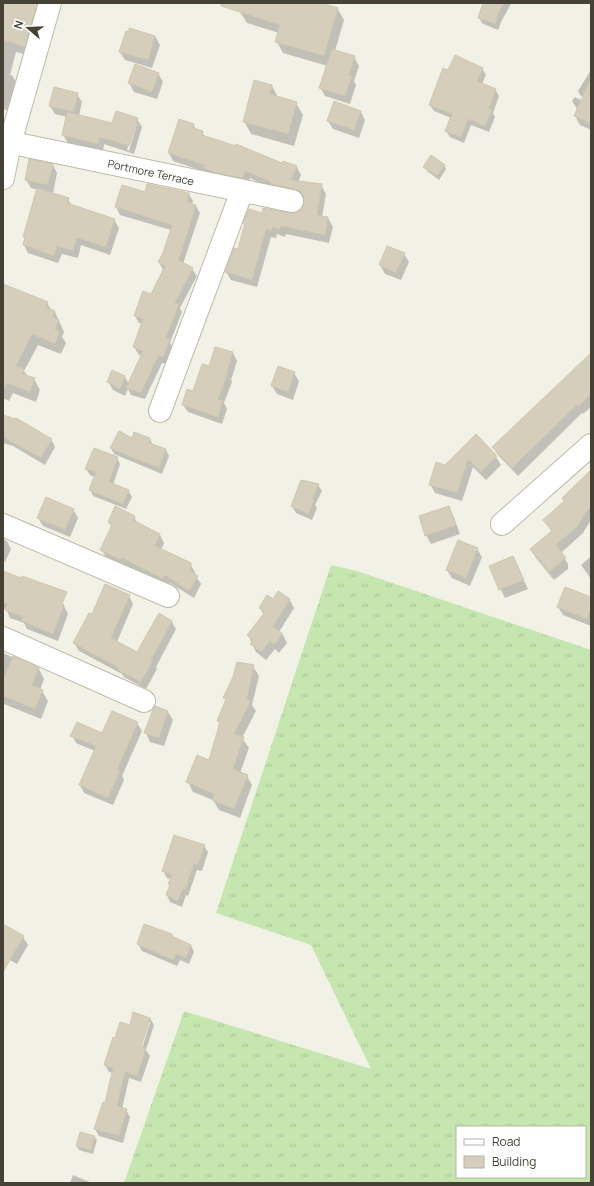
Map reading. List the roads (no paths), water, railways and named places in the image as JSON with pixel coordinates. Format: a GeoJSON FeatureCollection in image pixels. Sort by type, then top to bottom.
{"type":"FeatureCollection","features":[{"type":"Feature","properties":{"kind":"street"},"geometry":{"type":"LineString","coordinates":[[3,178],[7,142],[50,3]]}},
{"type":"Feature","properties":{"kind":"street","name":"Portmore Terrace"},"geometry":{"type":"LineString","coordinates":[[7,142],[292,201]]}},
{"type":"Feature","properties":{"kind":"street"},"geometry":{"type":"LineString","coordinates":[[160,411],[242,191]]}},
{"type":"Feature","properties":{"kind":"street"},"geometry":{"type":"LineString","coordinates":[[502,524],[591,444]]}},
{"type":"Feature","properties":{"kind":"street"},"geometry":{"type":"LineString","coordinates":[[3,525],[168,596]]}},
{"type":"Feature","properties":{"kind":"street"},"geometry":{"type":"LineString","coordinates":[[3,638],[144,701]]}}]}
